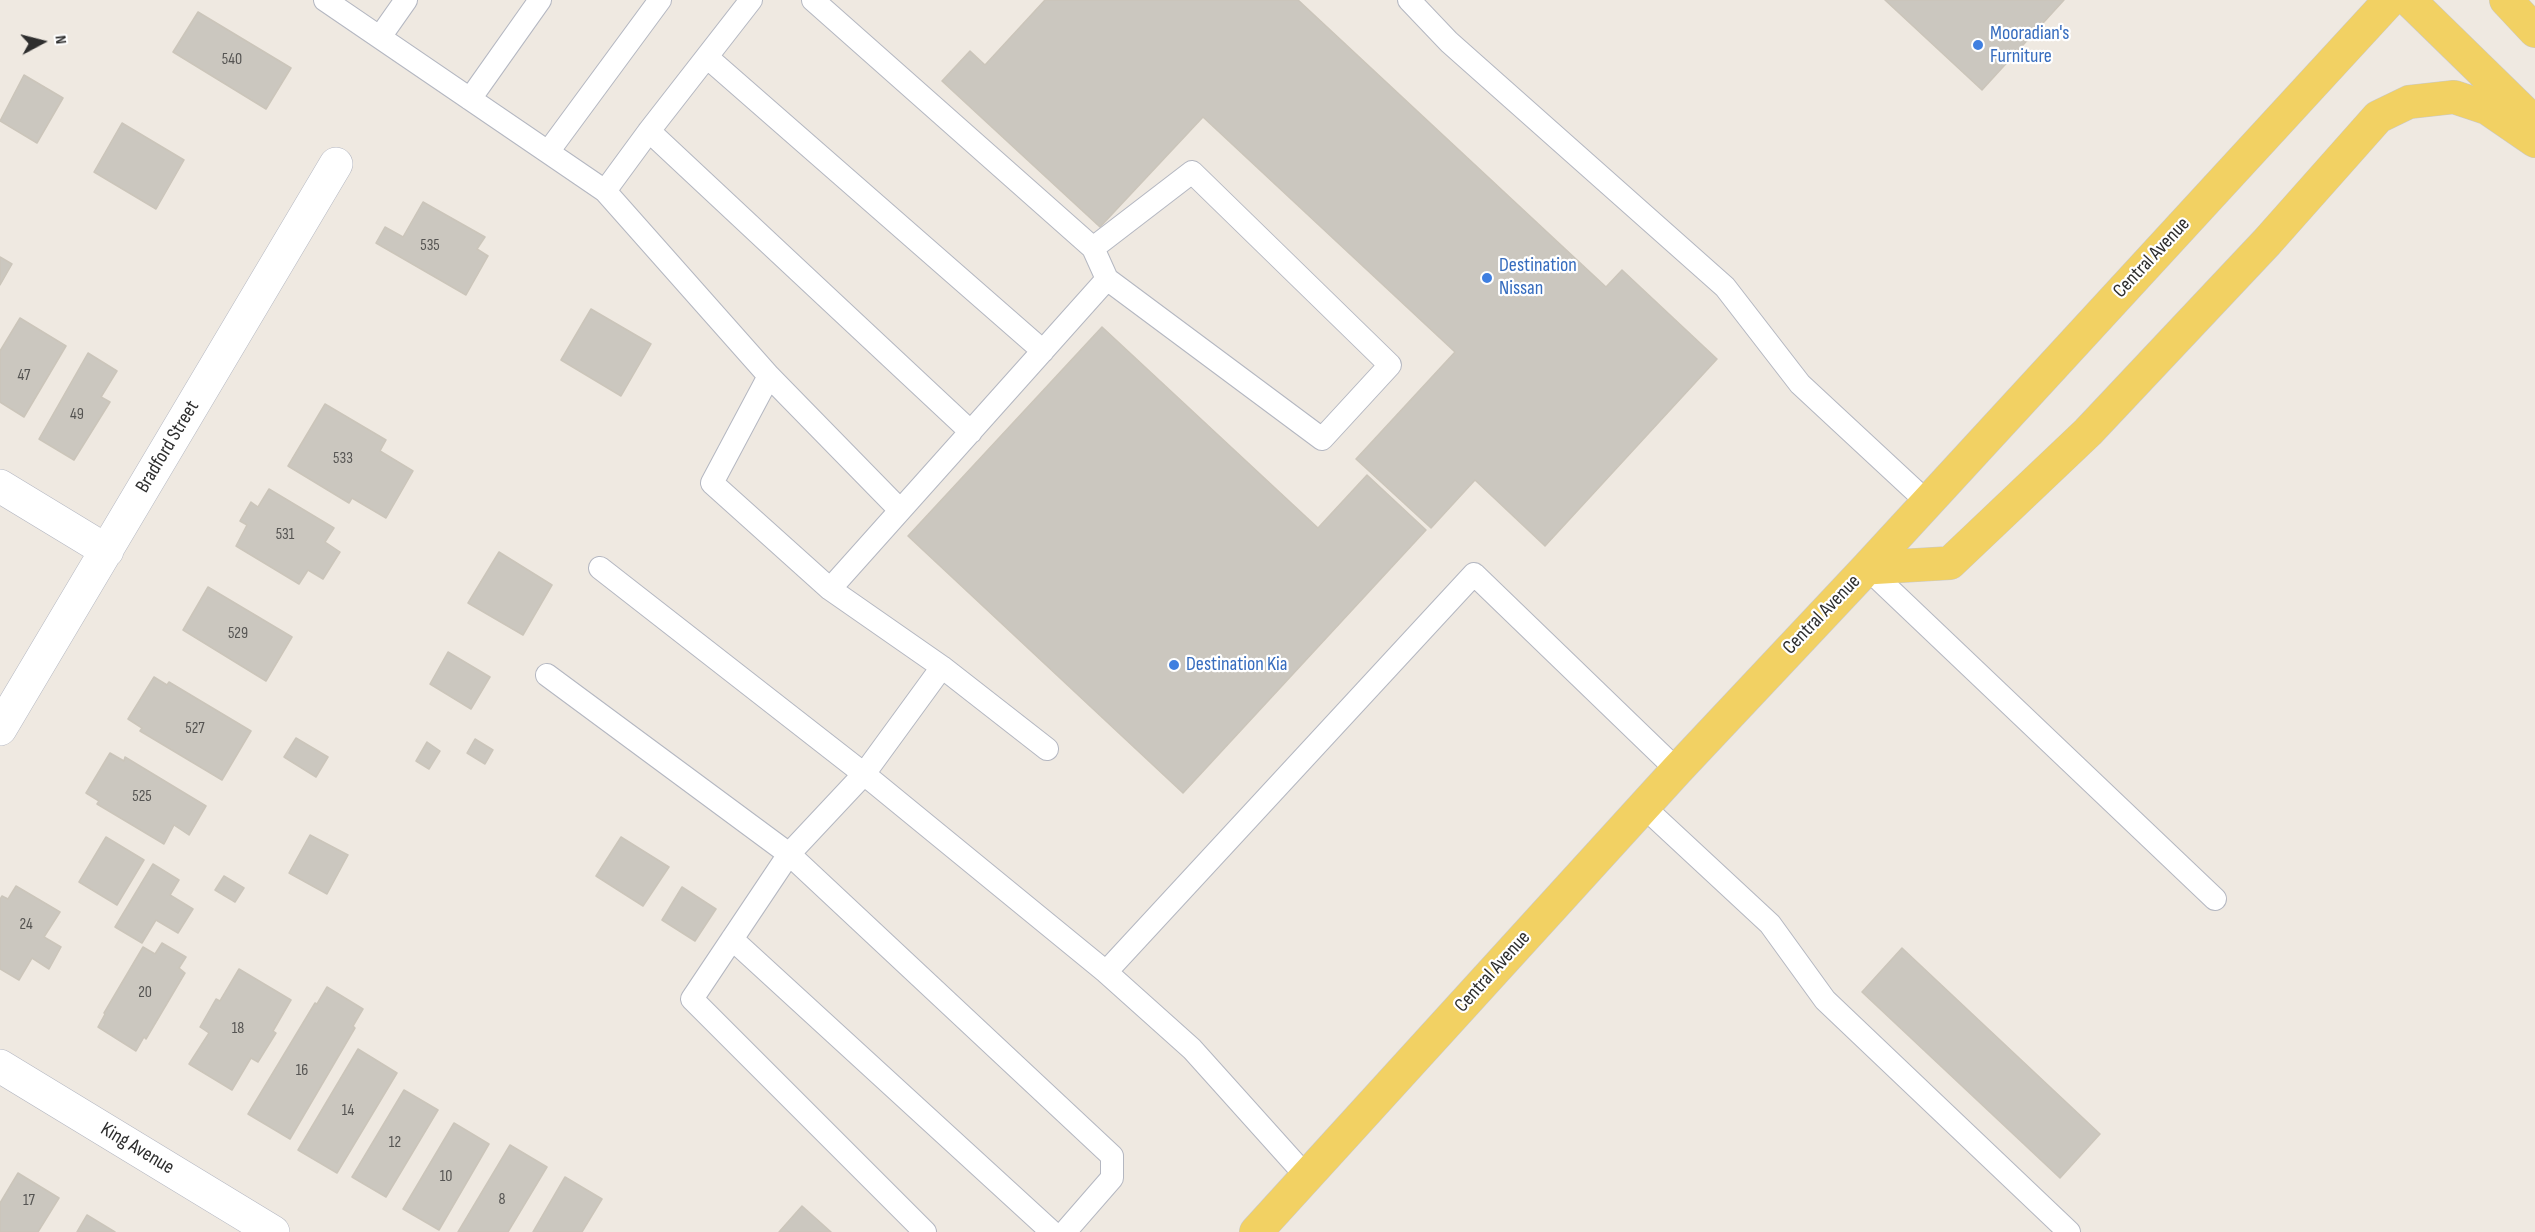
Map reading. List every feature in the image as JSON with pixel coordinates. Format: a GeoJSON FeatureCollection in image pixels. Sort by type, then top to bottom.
{"type":"FeatureCollection","features":[{"type":"Feature","properties":{"kind":"main road","name":"Central Avenue"},"geometry":{"type":"LineString","coordinates":[[1257,1232],[1677,770],[1867,568],[1926,501],[2390,0]]}},
{"type":"Feature","properties":{"kind":"main road"},"geometry":{"type":"LineString","coordinates":[[2409,0],[2535,123]]}},
{"type":"Feature","properties":{"kind":"main road"},"geometry":{"type":"LineString","coordinates":[[2506,0],[2535,32]]}},
{"type":"Feature","properties":{"kind":"main road"},"geometry":{"type":"LineString","coordinates":[[1867,568],[1950,563],[2088,432],[2267,242],[2378,117],[2409,102],[2454,97],[2487,108],[2535,141]]}},
{"type":"Feature","properties":{"kind":"street","name":"Bradford Street"},"geometry":{"type":"LineString","coordinates":[[0,729],[336,164]]}},
{"type":"Feature","properties":{"kind":"street"},"geometry":{"type":"LineString","coordinates":[[0,486],[107,551]]}},
{"type":"Feature","properties":{"kind":"street","name":"King Avenue"},"geometry":{"type":"LineString","coordinates":[[0,1066],[273,1232]]}},
{"type":"Feature","properties":{"kind":"lane"},"geometry":{"type":"LineString","coordinates":[[325,0],[605,191],[769,376],[900,510]]}},
{"type":"Feature","properties":{"kind":"lane"},"geometry":{"type":"LineString","coordinates":[[380,37],[406,0]]}},
{"type":"Feature","properties":{"kind":"lane"},"geometry":{"type":"LineString","coordinates":[[470,99],[540,0]]}},
{"type":"Feature","properties":{"kind":"lane"},"geometry":{"type":"LineString","coordinates":[[548,152],[660,0]]}},
{"type":"Feature","properties":{"kind":"lane"},"geometry":{"type":"LineString","coordinates":[[605,191],[751,0]]}},
{"type":"Feature","properties":{"kind":"lane"},"geometry":{"type":"LineString","coordinates":[[813,0],[1093,248],[1107,279],[1322,439],[1390,365],[1192,171],[1093,248]]}},
{"type":"Feature","properties":{"kind":"lane"},"geometry":{"type":"LineString","coordinates":[[1409,0],[1449,42],[1725,286],[1800,384],[1926,501]]}},
{"type":"Feature","properties":{"kind":"lane"},"geometry":{"type":"LineString","coordinates":[[708,58],[1043,351]]}},
{"type":"Feature","properties":{"kind":"lane"},"geometry":{"type":"LineString","coordinates":[[649,131],[970,432]]}},
{"type":"Feature","properties":{"kind":"lane"},"geometry":{"type":"LineString","coordinates":[[830,589],[1107,279]]}},
{"type":"Feature","properties":{"kind":"lane"},"geometry":{"type":"LineString","coordinates":[[769,376],[712,483],[830,589],[942,666],[1047,749]]}},
{"type":"Feature","properties":{"kind":"lane"},"geometry":{"type":"LineString","coordinates":[[600,568],[864,774],[1106,972],[1191,1049],[1307,1177]]}},
{"type":"Feature","properties":{"kind":"lane"},"geometry":{"type":"LineString","coordinates":[[1867,568],[2216,899]]}},
{"type":"Feature","properties":{"kind":"lane"},"geometry":{"type":"LineString","coordinates":[[1106,972],[1474,574],[1677,770]]}},
{"type":"Feature","properties":{"kind":"lane"},"geometry":{"type":"LineString","coordinates":[[925,1232],[692,999],[789,854],[864,774],[942,666]]}},
{"type":"Feature","properties":{"kind":"lane"},"geometry":{"type":"LineString","coordinates":[[547,675],[789,854],[1112,1156],[1112,1178],[1065,1232]]}},
{"type":"Feature","properties":{"kind":"lane"},"geometry":{"type":"LineString","coordinates":[[1644,807],[1770,924],[1825,1000],[2069,1232]]}},
{"type":"Feature","properties":{"kind":"lane"},"geometry":{"type":"LineString","coordinates":[[732,939],[1052,1232]]}},
{"type":"Feature","properties":{"kind":"building","name":"Destination Nissan"},"geometry":{"type":"Polygon","coordinates":[[[1045,0],[1298,0],[1606,287],[1622,270],[1717,359],[1545,546],[1475,480],[1431,528],[1356,459],[1455,352],[1203,117],[1100,227],[942,81],[970,51],[985,65],[1045,0]]]}},
{"type":"Feature","properties":{"kind":"building","name":"Mooradian's Furniture"},"geometry":{"type":"Polygon","coordinates":[[[1885,0],[2064,0],[1982,90],[1885,0]]]}},
{"type":"Feature","properties":{"kind":"building"},"geometry":{"type":"Polygon","coordinates":[[[198,12],[291,68],[266,109],[173,52],[198,12]]]}},
{"type":"Feature","properties":{"kind":"building"},"geometry":{"type":"Polygon","coordinates":[[[24,75],[63,98],[37,143],[0,121],[24,75]]]}},
{"type":"Feature","properties":{"kind":"building"},"geometry":{"type":"Polygon","coordinates":[[[122,123],[184,160],[156,209],[94,172],[122,123]]]}},
{"type":"Feature","properties":{"kind":"building"},"geometry":{"type":"Polygon","coordinates":[[[423,202],[485,237],[477,249],[488,256],[466,295],[376,243],[385,227],[403,237],[423,202]]]}},
{"type":"Feature","properties":{"kind":"building"},"geometry":{"type":"Polygon","coordinates":[[[0,257],[12,264],[0,285],[0,257]]]}},
{"type":"Feature","properties":{"kind":"building"},"geometry":{"type":"Polygon","coordinates":[[[591,309],[651,344],[621,396],[561,360],[591,309]]]}},
{"type":"Feature","properties":{"kind":"building"},"geometry":{"type":"Polygon","coordinates":[[[20,318],[66,346],[24,417],[0,402],[0,351],[20,318]]]}},
{"type":"Feature","properties":{"kind":"building","name":"Destination Kia"},"geometry":{"type":"Polygon","coordinates":[[[1102,327],[1318,528],[1367,475],[1426,530],[1183,793],[908,536],[1102,327]]]}},
{"type":"Feature","properties":{"kind":"building"},"geometry":{"type":"Polygon","coordinates":[[[88,353],[117,371],[101,397],[110,402],[74,460],[39,439],[88,353]]]}},
{"type":"Feature","properties":{"kind":"building"},"geometry":{"type":"Polygon","coordinates":[[[325,404],[386,440],[380,451],[413,471],[386,518],[352,498],[349,503],[288,466],[325,404]]]}},
{"type":"Feature","properties":{"kind":"building"},"geometry":{"type":"Polygon","coordinates":[[[269,489],[334,528],[325,542],[340,552],[323,579],[308,570],[299,584],[236,546],[247,525],[240,521],[251,502],[258,507],[269,489]]]}},
{"type":"Feature","properties":{"kind":"building"},"geometry":{"type":"Polygon","coordinates":[[[499,552],[552,585],[523,635],[468,603],[499,552]]]}},
{"type":"Feature","properties":{"kind":"building"},"geometry":{"type":"Polygon","coordinates":[[[208,587],[292,637],[266,681],[183,630],[208,587]]]}},
{"type":"Feature","properties":{"kind":"building"},"geometry":{"type":"Polygon","coordinates":[[[448,652],[490,677],[471,709],[430,684],[448,652]]]}},
{"type":"Feature","properties":{"kind":"building"},"geometry":{"type":"Polygon","coordinates":[[[154,677],[167,685],[169,682],[251,731],[222,780],[140,731],[142,728],[128,719],[154,677]]]}},
{"type":"Feature","properties":{"kind":"building"},"geometry":{"type":"Polygon","coordinates":[[[296,738],[328,757],[316,777],[284,757],[296,738]]]}},
{"type":"Feature","properties":{"kind":"building"},"geometry":{"type":"Polygon","coordinates":[[[475,739],[493,750],[485,764],[467,753],[475,739]]]}},
{"type":"Feature","properties":{"kind":"building"},"geometry":{"type":"Polygon","coordinates":[[[427,742],[440,751],[429,769],[416,761],[427,742]]]}},
{"type":"Feature","properties":{"kind":"building"},"geometry":{"type":"Polygon","coordinates":[[[110,753],[124,761],[125,757],[206,806],[189,835],[174,825],[164,844],[97,804],[99,801],[86,793],[110,753]]]}},
{"type":"Feature","properties":{"kind":"building"},"geometry":{"type":"Polygon","coordinates":[[[310,835],[348,855],[327,894],[289,873],[310,835]]]}},
{"type":"Feature","properties":{"kind":"building"},"geometry":{"type":"Polygon","coordinates":[[[106,837],[144,860],[117,905],[79,882],[106,837]]]}},
{"type":"Feature","properties":{"kind":"building"},"geometry":{"type":"Polygon","coordinates":[[[621,837],[669,867],[643,906],[596,876],[621,837]]]}},
{"type":"Feature","properties":{"kind":"building"},"geometry":{"type":"Polygon","coordinates":[[[153,864],[179,880],[170,895],[193,909],[178,933],[156,920],[142,943],[115,927],[153,864]]]}},
{"type":"Feature","properties":{"kind":"building"},"geometry":{"type":"Polygon","coordinates":[[[224,876],[244,888],[235,902],[215,890],[224,876]]]}},
{"type":"Feature","properties":{"kind":"building"},"geometry":{"type":"Polygon","coordinates":[[[16,886],[60,912],[44,937],[61,947],[49,969],[32,958],[19,980],[0,969],[0,899],[2,896],[8,899],[16,886]]]}},
{"type":"Feature","properties":{"kind":"building"},"geometry":{"type":"Polygon","coordinates":[[[682,887],[716,909],[695,941],[662,920],[682,887]]]}},
{"type":"Feature","properties":{"kind":"building"},"geometry":{"type":"Polygon","coordinates":[[[162,943],[186,957],[179,968],[185,973],[146,1039],[144,1037],[136,1051],[98,1027],[143,947],[155,954],[162,943]]]}},
{"type":"Feature","properties":{"kind":"building"},"geometry":{"type":"Polygon","coordinates":[[[1902,948],[2100,1134],[2060,1178],[1862,992],[1902,948]]]}},
{"type":"Feature","properties":{"kind":"building"},"geometry":{"type":"Polygon","coordinates":[[[239,969],[291,1000],[273,1031],[276,1033],[258,1062],[251,1058],[232,1090],[189,1064],[209,1033],[200,1027],[216,999],[220,1001],[239,969]]]}},
{"type":"Feature","properties":{"kind":"building"},"geometry":{"type":"Polygon","coordinates":[[[327,987],[363,1009],[353,1026],[355,1028],[290,1139],[248,1114],[327,987]]]}},
{"type":"Feature","properties":{"kind":"building"},"geometry":{"type":"Polygon","coordinates":[[[358,1049],[397,1073],[337,1173],[298,1150],[358,1049]]]}},
{"type":"Feature","properties":{"kind":"building"},"geometry":{"type":"Polygon","coordinates":[[[404,1090],[438,1110],[386,1197],[352,1177],[404,1090]]]}},
{"type":"Feature","properties":{"kind":"building"},"geometry":{"type":"Polygon","coordinates":[[[454,1123],[489,1144],[439,1230],[403,1209],[454,1123]]]}},
{"type":"Feature","properties":{"kind":"building"},"geometry":{"type":"Polygon","coordinates":[[[510,1145],[547,1167],[508,1232],[458,1232],[510,1145]]]}},
{"type":"Feature","properties":{"kind":"building"},"geometry":{"type":"Polygon","coordinates":[[[18,1173],[59,1198],[38,1232],[0,1232],[0,1203],[18,1173]]]}},
{"type":"Feature","properties":{"kind":"building"},"geometry":{"type":"Polygon","coordinates":[[[565,1177],[602,1199],[582,1232],[533,1232],[565,1177]]]}},
{"type":"Feature","properties":{"kind":"building"},"geometry":{"type":"Polygon","coordinates":[[[802,1206],[831,1232],[779,1232],[802,1206]]]}},
{"type":"Feature","properties":{"kind":"building"},"geometry":{"type":"Polygon","coordinates":[[[87,1215],[115,1232],[77,1232],[87,1215]]]}},
{"type":"Feature","properties":{"kind":"place","name":"Mooradian's Furniture"},"geometry":{"type":"Point","coordinates":[1978,45]}},
{"type":"Feature","properties":{"kind":"place","name":"Destination Nissan"},"geometry":{"type":"Point","coordinates":[1487,278]}},
{"type":"Feature","properties":{"kind":"place","name":"Destination Kia"},"geometry":{"type":"Point","coordinates":[1174,665]}}]}
